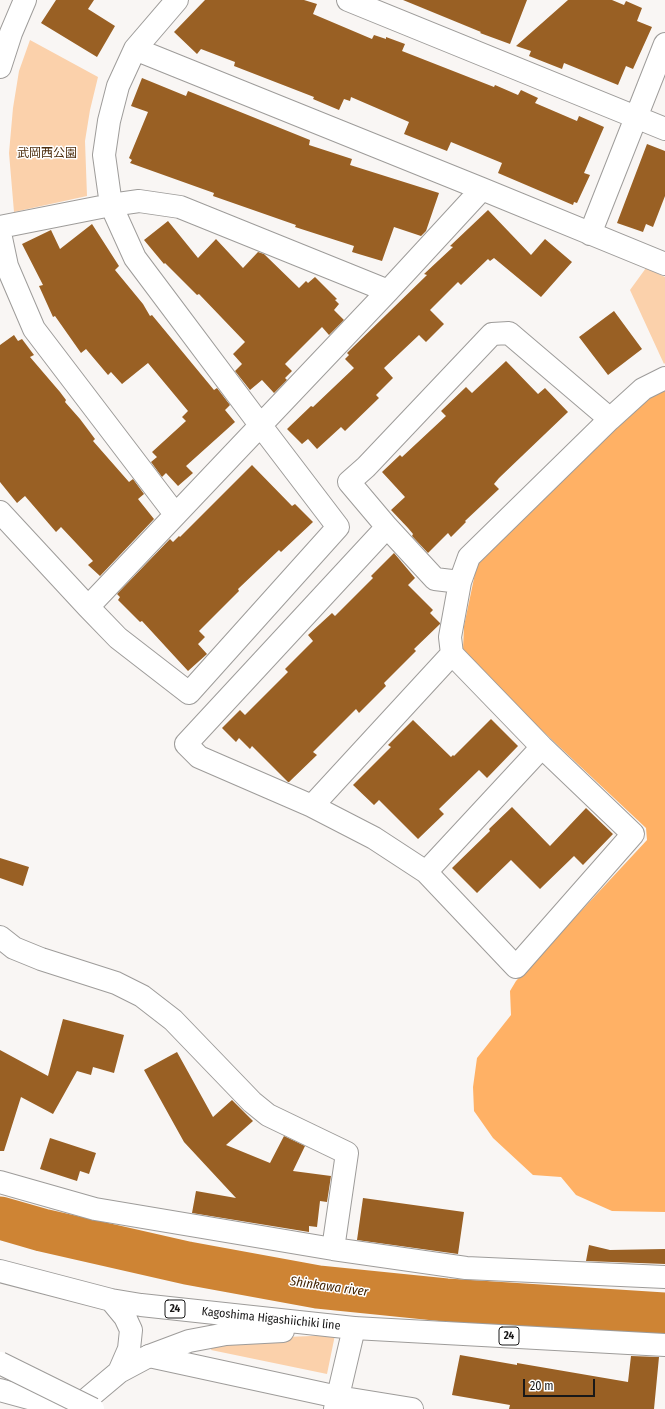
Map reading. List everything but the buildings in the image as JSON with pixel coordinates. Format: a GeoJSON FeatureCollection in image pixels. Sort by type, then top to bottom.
{"type":"FeatureCollection","features":[{"type":"Feature","properties":{"kind":"main road"},"geometry":{"type":"LineString","coordinates":[[0,67],[10,33],[26,0]]}},
{"type":"Feature","properties":{"kind":"main road"},"geometry":{"type":"LineString","coordinates":[[0,512],[118,638],[189,693],[338,527],[135,258],[111,205],[104,155],[109,121],[118,86],[135,50],[177,0]]}},
{"type":"Feature","properties":{"kind":"main road"},"geometry":{"type":"LineString","coordinates":[[348,0],[665,129]]}},
{"type":"Feature","properties":{"kind":"main road"},"geometry":{"type":"LineString","coordinates":[[590,234],[665,44]]}},
{"type":"Feature","properties":{"kind":"main road"},"geometry":{"type":"LineString","coordinates":[[135,50],[665,264]]}},
{"type":"Feature","properties":{"kind":"main road"},"geometry":{"type":"LineString","coordinates":[[88,607],[175,514],[261,426],[482,189]]}},
{"type":"Feature","properties":{"kind":"main road"},"geometry":{"type":"LineString","coordinates":[[0,227],[111,205],[139,201],[180,207],[388,291]]}},
{"type":"Feature","properties":{"kind":"main road"},"geometry":{"type":"LineString","coordinates":[[0,234],[7,266],[34,329],[175,514]]}},
{"type":"Feature","properties":{"kind":"main road"},"geometry":{"type":"LineString","coordinates":[[460,582],[435,579],[387,527],[349,482],[366,467],[492,334],[509,333],[610,419]]}},
{"type":"Feature","properties":{"kind":"main road"},"geometry":{"type":"LineString","coordinates":[[387,527],[186,744],[199,757],[312,806],[374,838],[426,872],[516,967],[633,834],[542,747],[452,654],[450,637],[460,582],[469,557],[610,419],[643,389],[665,378]]}},
{"type":"Feature","properties":{"kind":"main road"},"geometry":{"type":"LineString","coordinates":[[312,806],[452,654]]}},
{"type":"Feature","properties":{"kind":"main road"},"geometry":{"type":"LineString","coordinates":[[426,872],[542,747]]}},
{"type":"Feature","properties":{"kind":"main road"},"geometry":{"type":"LineString","coordinates":[[0,937],[14,948],[41,959],[116,982],[142,996],[173,1020],[252,1102],[268,1115],[347,1153],[333,1250]]}},
{"type":"Feature","properties":{"kind":"main road"},"geometry":{"type":"LineString","coordinates":[[0,1182],[95,1209],[333,1250],[466,1268],[665,1277]]}},
{"type":"Feature","properties":{"kind":"main road","name":"Kagoshima Higashiichiki line"},"geometry":{"type":"LineString","coordinates":[[0,1271],[111,1300],[141,1305],[354,1328],[665,1345]]}},
{"type":"Feature","properties":{"kind":"main road"},"geometry":{"type":"LineString","coordinates":[[111,1300],[124,1317],[131,1330],[129,1349],[119,1372]]}},
{"type":"Feature","properties":{"kind":"main road"},"geometry":{"type":"LineString","coordinates":[[337,1403],[354,1328]]}},
{"type":"Feature","properties":{"kind":"main road","name":"Kagoshima Higashiichiki line"},"geometry":{"type":"LineString","coordinates":[[75,1409],[119,1372],[149,1356],[189,1341],[226,1334],[354,1328]]}},
{"type":"Feature","properties":{"kind":"main road"},"geometry":{"type":"LineString","coordinates":[[149,1356],[337,1403],[412,1409]]}},
{"type":"Feature","properties":{"kind":"main road"},"geometry":{"type":"LineString","coordinates":[[0,1363],[93,1409]]}},
{"type":"Feature","properties":{"kind":"main road"},"geometry":{"type":"LineString","coordinates":[[0,1390],[69,1409]]}},
{"type":"Feature","properties":{"kind":"green space","name":"武岡西公園"},"geometry":{"type":"Polygon","coordinates":[[[30,40],[98,77],[90,110],[85,141],[87,196],[14,212],[9,153],[13,108],[19,71],[30,40]]]}},
{"type":"Feature","properties":{"kind":"green space"},"geometry":{"type":"Polygon","coordinates":[[[646,268],[665,277],[664,364],[630,290],[646,268]]]}},
{"type":"Feature","properties":{"kind":"green space"},"geometry":{"type":"Polygon","coordinates":[[[335,1335],[327,1374],[211,1350],[214,1340],[335,1335]]]}},
{"type":"Feature","properties":{"kind":"shaded area"},"geometry":{"type":"Polygon","coordinates":[[[665,391],[665,1212],[612,1211],[576,1195],[561,1177],[533,1175],[493,1138],[474,1111],[473,1087],[477,1058],[511,1015],[510,991],[516,981],[647,840],[646,828],[517,707],[463,650],[464,626],[477,564],[630,413],[652,395],[665,391]]]}},
{"type":"Feature","properties":{"kind":"waterway","name":"Shinkawa river"},"geometry":{"type":"LineString","coordinates":[[0,1218],[42,1230],[187,1263],[318,1287],[446,1300],[665,1314]]}}]}
